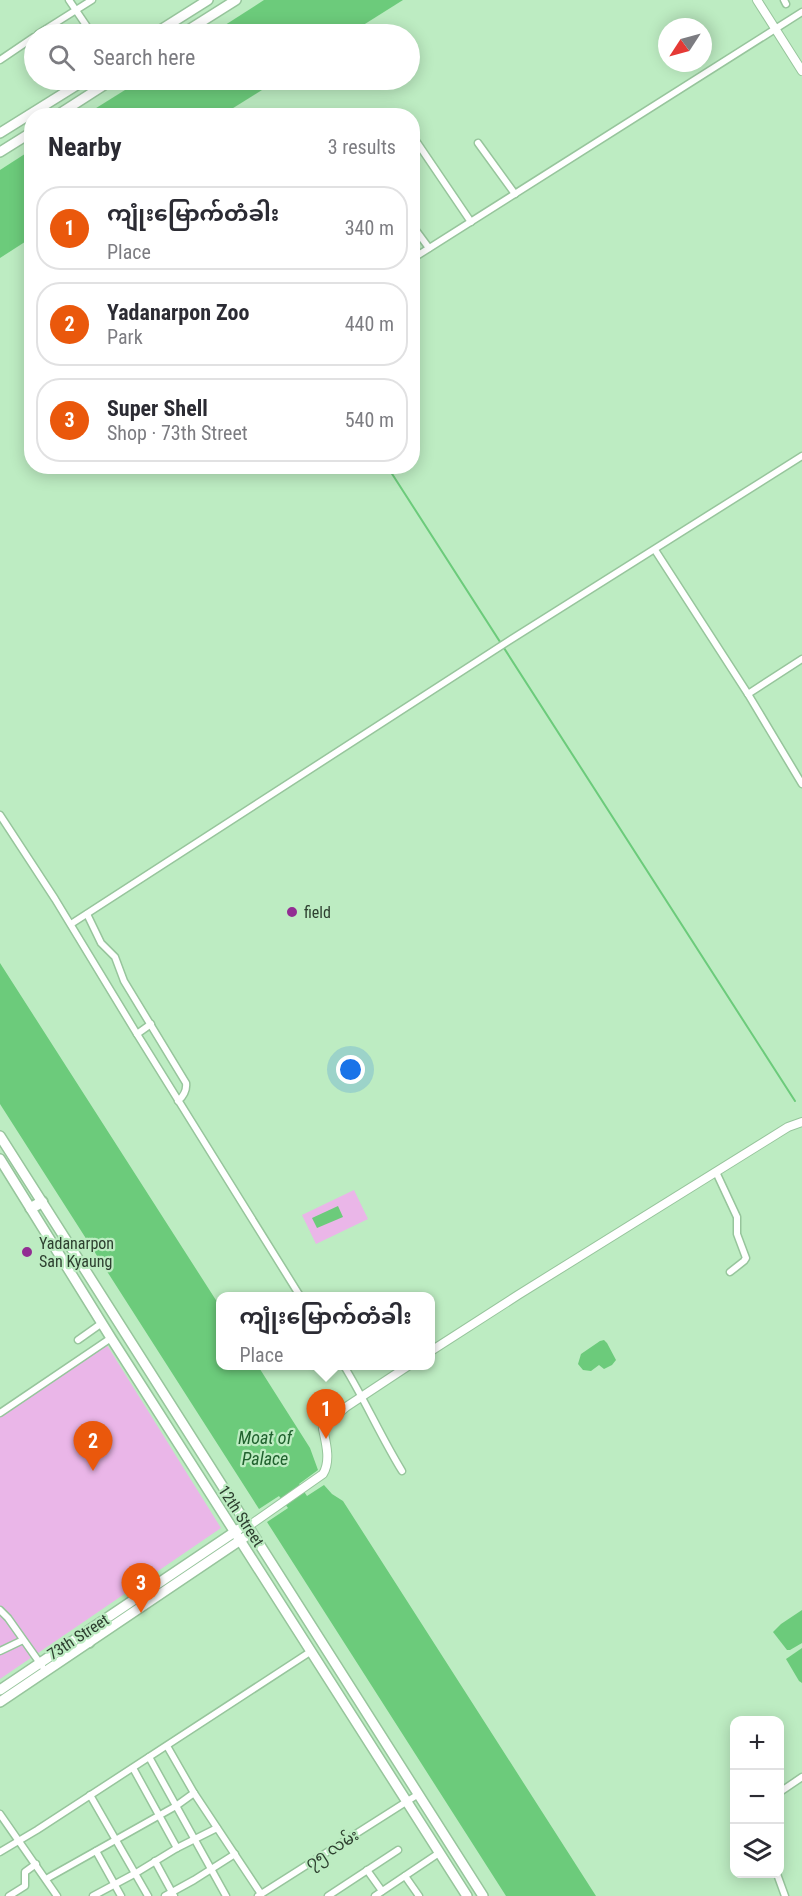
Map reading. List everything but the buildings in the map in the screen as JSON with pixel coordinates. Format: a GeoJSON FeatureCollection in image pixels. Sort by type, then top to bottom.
{"type":"FeatureCollection","features":[{"type":"Feature","properties":{"kind":"highway"},"geometry":{"type":"LineString","coordinates":[[31,1209],[42,1202]]}},
{"type":"Feature","properties":{"kind":"main road"},"geometry":{"type":"LineString","coordinates":[[170,24],[208,0]]}},
{"type":"Feature","properties":{"kind":"main road"},"geometry":{"type":"LineString","coordinates":[[198,24],[236,0]]}},
{"type":"Feature","properties":{"kind":"main road"},"geometry":{"type":"LineString","coordinates":[[40,108],[69,90]]}},
{"type":"Feature","properties":{"kind":"main road"},"geometry":{"type":"LineString","coordinates":[[68,108],[96,90]]}},
{"type":"Feature","properties":{"kind":"main road"},"geometry":{"type":"LineString","coordinates":[[0,133],[24,118]]}},
{"type":"Feature","properties":{"kind":"main road"},"geometry":{"type":"LineString","coordinates":[[0,152],[24,137]]}},
{"type":"Feature","properties":{"kind":"main road","name":"12th Street"},"geometry":{"type":"LineString","coordinates":[[0,1136],[250,1526],[417,1795],[483,1896]]}},
{"type":"Feature","properties":{"kind":"main road","name":"12th Street"},"geometry":{"type":"LineString","coordinates":[[0,1159],[111,1338],[467,1896]]}},
{"type":"Feature","properties":{"kind":"main road","name":"73th Street"},"geometry":{"type":"LineString","coordinates":[[0,1702],[46,1671],[87,1638],[250,1526]]}},
{"type":"Feature","properties":{"kind":"main road","name":"73th Street"},"geometry":{"type":"LineString","coordinates":[[0,1690],[39,1662],[87,1638]]}},
{"type":"Feature","properties":{"kind":"street"},"geometry":{"type":"LineString","coordinates":[[69,0],[85,24]]}},
{"type":"Feature","properties":{"kind":"street"},"geometry":{"type":"LineString","coordinates":[[54,24],[92,0]]}},
{"type":"Feature","properties":{"kind":"street"},"geometry":{"type":"LineString","coordinates":[[757,0],[802,71]]}},
{"type":"Feature","properties":{"kind":"street"},"geometry":{"type":"LineString","coordinates":[[420,254],[802,12]]}},
{"type":"Feature","properties":{"kind":"street"},"geometry":{"type":"LineString","coordinates":[[0,60],[24,44]]}},
{"type":"Feature","properties":{"kind":"street"},"geometry":{"type":"LineString","coordinates":[[478,142],[515,194]]}},
{"type":"Feature","properties":{"kind":"street"},"geometry":{"type":"LineString","coordinates":[[420,147],[471,222]]}},
{"type":"Feature","properties":{"kind":"street"},"geometry":{"type":"LineString","coordinates":[[420,236],[429,248]]}},
{"type":"Feature","properties":{"kind":"street"},"geometry":{"type":"LineString","coordinates":[[70,924],[802,456]]}},
{"type":"Feature","properties":{"kind":"street"},"geometry":{"type":"LineString","coordinates":[[655,549],[748,694],[802,784]]}},
{"type":"Feature","properties":{"kind":"street"},"geometry":{"type":"LineString","coordinates":[[748,694],[802,659]]}},
{"type":"Feature","properties":{"kind":"street"},"geometry":{"type":"LineString","coordinates":[[0,815],[297,1292]]}},
{"type":"Feature","properties":{"kind":"street"},"geometry":{"type":"LineString","coordinates":[[87,914],[101,943],[115,957],[124,981],[186,1083],[186,1090],[178,1101]]}},
{"type":"Feature","properties":{"kind":"street"},"geometry":{"type":"LineString","coordinates":[[137,1034],[151,1024]]}},
{"type":"Feature","properties":{"kind":"street"},"geometry":{"type":"LineString","coordinates":[[435,1348],[518,1294],[788,1127],[802,1122]]}},
{"type":"Feature","properties":{"kind":"street"},"geometry":{"type":"LineString","coordinates":[[716,1172],[737,1217],[737,1234],[746,1258],[730,1272]]}},
{"type":"Feature","properties":{"kind":"street"},"geometry":{"type":"LineString","coordinates":[[78,1340],[102,1323]]}},
{"type":"Feature","properties":{"kind":"street"},"geometry":{"type":"LineString","coordinates":[[0,1413],[111,1338]]}},
{"type":"Feature","properties":{"kind":"street"},"geometry":{"type":"LineString","coordinates":[[347,1370],[363,1396],[384,1442],[402,1471]]}},
{"type":"Feature","properties":{"kind":"street"},"geometry":{"type":"LineString","coordinates":[[250,1526],[323,1474],[327,1461],[322,1429],[324,1426],[346,1407],[401,1370]]}},
{"type":"Feature","properties":{"kind":"street"},"geometry":{"type":"LineString","coordinates":[[0,1610],[46,1671]]}},
{"type":"Feature","properties":{"kind":"street"},"geometry":{"type":"LineString","coordinates":[[0,1651],[23,1640]]}},
{"type":"Feature","properties":{"kind":"street"},"geometry":{"type":"LineString","coordinates":[[0,1852],[310,1652]]}},
{"type":"Feature","properties":{"kind":"street"},"geometry":{"type":"LineString","coordinates":[[167,1746],[194,1794],[262,1895]]}},
{"type":"Feature","properties":{"kind":"street"},"geometry":{"type":"LineString","coordinates":[[149,1757],[226,1896]]}},
{"type":"Feature","properties":{"kind":"street"},"geometry":{"type":"LineString","coordinates":[[133,1768],[177,1848]]}},
{"type":"Feature","properties":{"kind":"street"},"geometry":{"type":"LineString","coordinates":[[784,1789],[802,1778]]}},
{"type":"Feature","properties":{"kind":"street"},"geometry":{"type":"LineString","coordinates":[[46,1879],[194,1794]]}},
{"type":"Feature","properties":{"kind":"street"},"geometry":{"type":"LineString","coordinates":[[90,1795],[148,1896]]}},
{"type":"Feature","properties":{"kind":"street","name":"၇၅ လမ်း"},"geometry":{"type":"LineString","coordinates":[[262,1895],[417,1795]]}},
{"type":"Feature","properties":{"kind":"street"},"geometry":{"type":"LineString","coordinates":[[2,1816],[57,1896]]}},
{"type":"Feature","properties":{"kind":"street"},"geometry":{"type":"LineString","coordinates":[[93,1896],[217,1828]]}},
{"type":"Feature","properties":{"kind":"street"},"geometry":{"type":"LineString","coordinates":[[328,1896],[398,1850]]}},
{"type":"Feature","properties":{"kind":"street"},"geometry":{"type":"LineString","coordinates":[[96,1851],[121,1896]]}},
{"type":"Feature","properties":{"kind":"street"},"geometry":{"type":"LineString","coordinates":[[375,1896],[439,1853]]}},
{"type":"Feature","properties":{"kind":"street"},"geometry":{"type":"LineString","coordinates":[[165,1896],[173,1894],[235,1854]]}},
{"type":"Feature","properties":{"kind":"street"},"geometry":{"type":"LineString","coordinates":[[155,1861],[173,1894]]}},
{"type":"Feature","properties":{"kind":"street"},"geometry":{"type":"LineString","coordinates":[[9,1896],[25,1886],[25,1872],[36,1864]]}},
{"type":"Feature","properties":{"kind":"street"},"geometry":{"type":"LineString","coordinates":[[367,1870],[382,1891]]}},
{"type":"Feature","properties":{"kind":"street"},"geometry":{"type":"LineString","coordinates":[[405,1876],[419,1896]]}},
{"type":"Feature","properties":{"kind":"street"},"geometry":{"type":"LineString","coordinates":[[778,1878],[785,1896]]}},
{"type":"Feature","properties":{"kind":"shaded area"},"geometry":{"type":"Polygon","coordinates":[[[354,1190],[368,1219],[316,1244],[302,1215],[354,1190]]]}},
{"type":"Feature","properties":{"kind":"shaded area"},"geometry":{"type":"Polygon","coordinates":[[[107,1345],[221,1528],[0,1679],[0,1414],[107,1345]]]}},
{"type":"Feature","properties":{"kind":"water"},"geometry":{"type":"Polygon","coordinates":[[[264,0],[403,0],[365,24],[227,24],[264,0]]]}},
{"type":"Feature","properties":{"kind":"water"},"geometry":{"type":"Polygon","coordinates":[[[125,90],[262,90],[233,108],[96,108],[125,90]]]}},
{"type":"Feature","properties":{"kind":"water"},"geometry":{"type":"Polygon","coordinates":[[[24,155],[24,243],[0,258],[0,170],[24,155]]]}},
{"type":"Feature","properties":{"kind":"water","name":"Moat of Palace"},"geometry":{"type":"Polygon","coordinates":[[[0,963],[216,1300],[216,1370],[261,1370],[310,1448],[318,1470],[299,1484],[307,1496],[324,1485],[343,1501],[596,1896],[506,1896],[267,1522],[288,1508],[279,1496],[259,1509],[0,1104],[0,963]]]}},
{"type":"Feature","properties":{"kind":"water"},"geometry":{"type":"Polygon","coordinates":[[[338,1206],[343,1217],[317,1228],[312,1218],[338,1206]]]}},
{"type":"Feature","properties":{"kind":"water"},"geometry":{"type":"Polygon","coordinates":[[[604,1340],[616,1360],[604,1369],[599,1365],[591,1371],[583,1370],[578,1364],[581,1354],[604,1340]]]}},
{"type":"Feature","properties":{"kind":"water"},"geometry":{"type":"Polygon","coordinates":[[[802,1610],[802,1643],[787,1650],[773,1632],[802,1610]]]}},
{"type":"Feature","properties":{"kind":"water"},"geometry":{"type":"Polygon","coordinates":[[[802,1648],[802,1683],[786,1659],[802,1648]]]}},
{"type":"Feature","properties":{"kind":"waterway"},"geometry":{"type":"LineString","coordinates":[[392,474],[795,1101]]}},
{"type":"Feature","properties":{"kind":"place","name":"field"},"geometry":{"type":"Point","coordinates":[292,912]}},
{"type":"Feature","properties":{"kind":"place","name":"Yadanarpon San Kyaung"},"geometry":{"type":"Point","coordinates":[27,1252]}},
{"type":"Feature","properties":{"kind":"place","name":"ကျုံးမြောက်တံခါး"},"geometry":{"type":"Point","coordinates":[326,1439]}},
{"type":"Feature","properties":{"kind":"place","name":"Yadanarpon Zoo"},"geometry":{"type":"Point","coordinates":[93,1471]}},
{"type":"Feature","properties":{"kind":"place","name":"Super Shell"},"geometry":{"type":"Point","coordinates":[141,1613]}}]}
